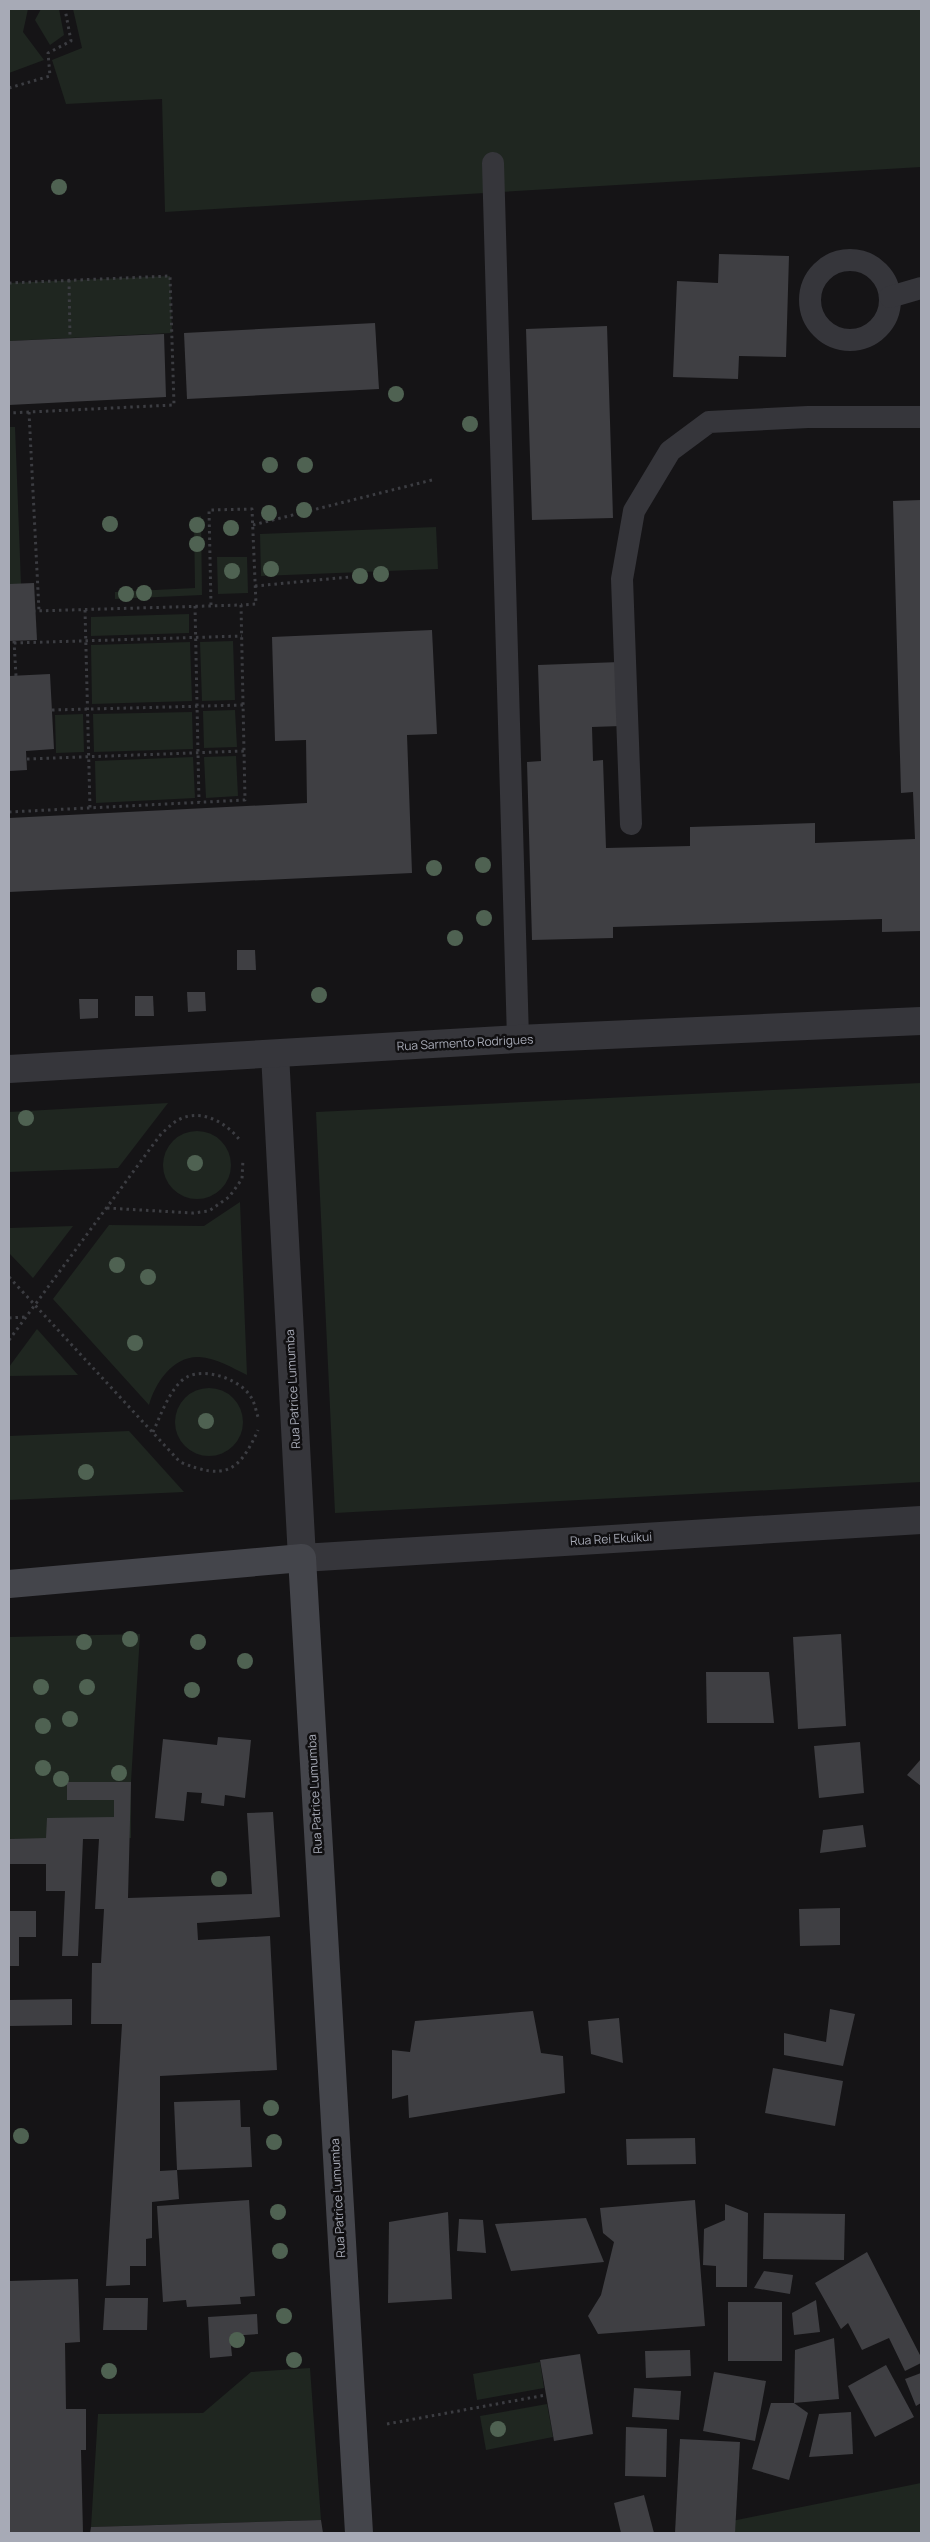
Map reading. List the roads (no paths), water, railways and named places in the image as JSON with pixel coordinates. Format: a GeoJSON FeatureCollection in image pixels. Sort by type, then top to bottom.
{"type":"FeatureCollection","features":[{"type":"Feature","properties":{"kind":"street","name":"Rua Sarmento Rodrigues"},"geometry":{"type":"LineString","coordinates":[[9,1069],[518,1039],[921,1021]]}},
{"type":"Feature","properties":{"kind":"street","name":"Rua Patrice Lumumba"},"geometry":{"type":"LineString","coordinates":[[275,1054],[302,1558],[359,2533]]}},
{"type":"Feature","properties":{"kind":"street","name":"Rua Rei Ekuikui"},"geometry":{"type":"LineString","coordinates":[[302,1558],[921,1520]]}},
{"type":"Feature","properties":{"kind":"street"},"geometry":{"type":"LineString","coordinates":[[9,1584],[302,1558]]}},
{"type":"Feature","properties":{"kind":"lane"},"geometry":{"type":"LineString","coordinates":[[493,163],[518,1039]]}},
{"type":"Feature","properties":{"kind":"lane"},"geometry":{"type":"LineString","coordinates":[[890,297],[921,288]]}},
{"type":"Feature","properties":{"kind":"lane"},"geometry":{"type":"LineString","coordinates":[[631,824],[622,579],[634,511],[670,450],[709,422],[808,417],[921,417]]}}]}
